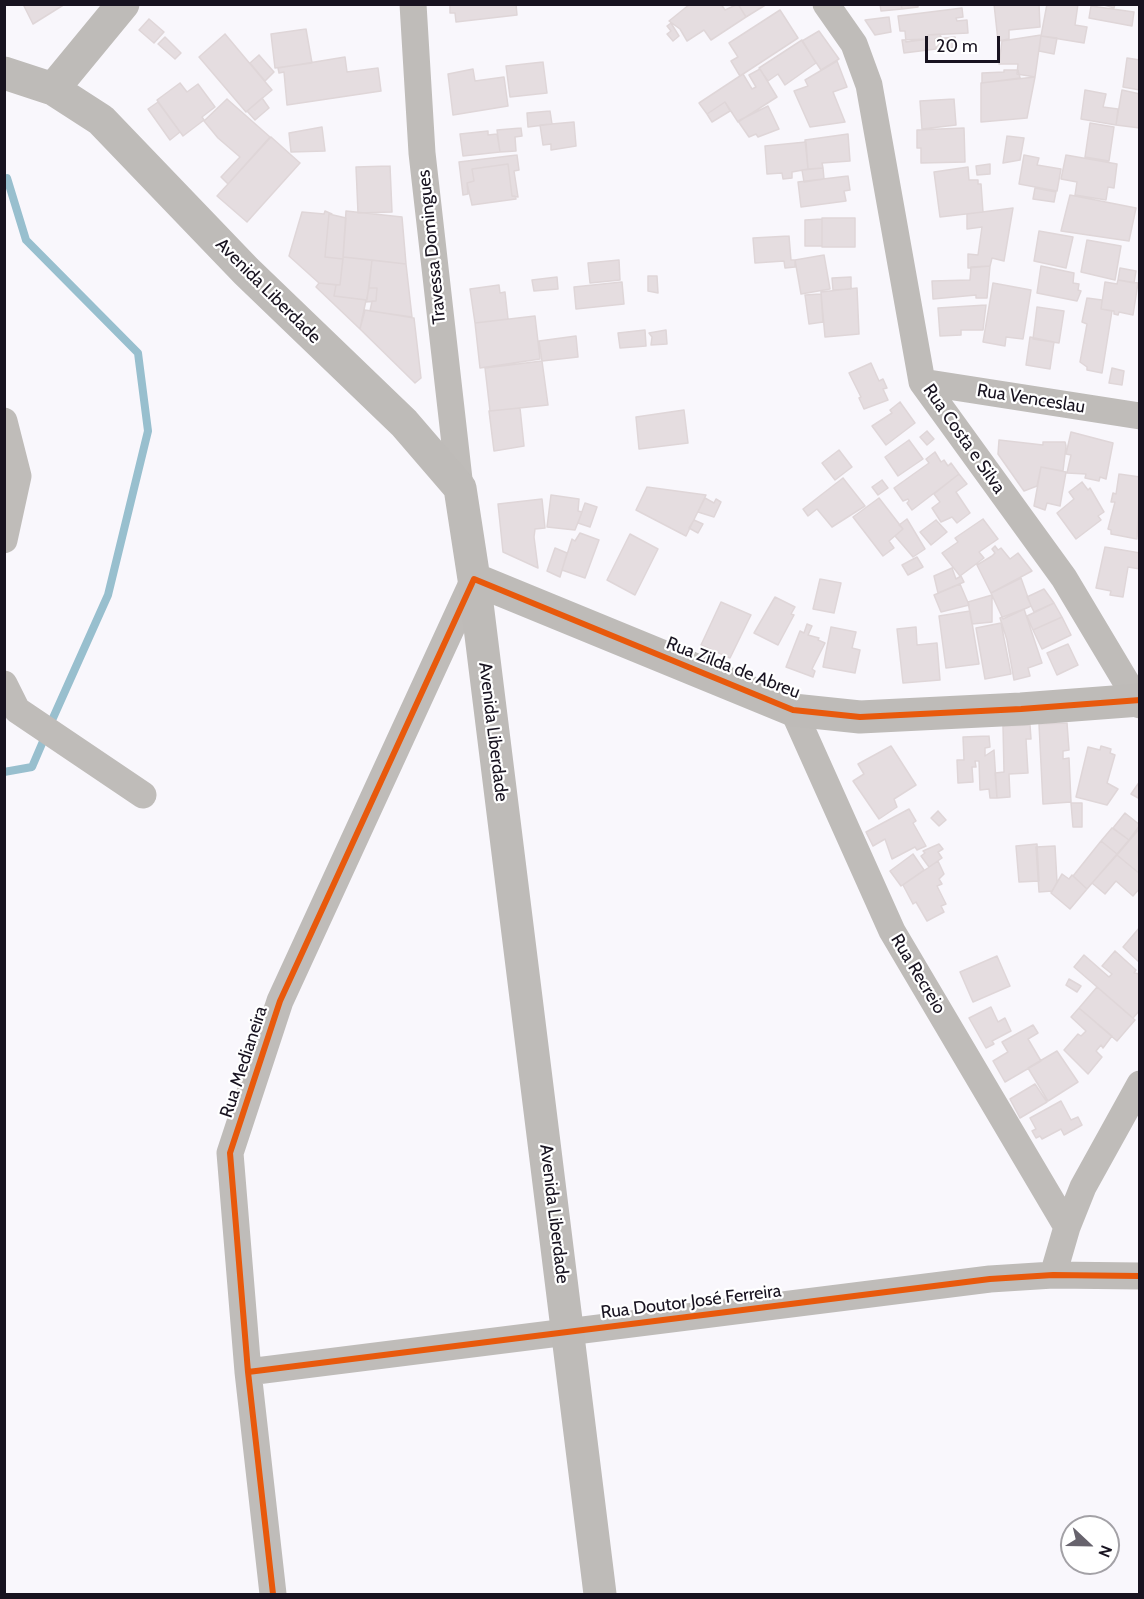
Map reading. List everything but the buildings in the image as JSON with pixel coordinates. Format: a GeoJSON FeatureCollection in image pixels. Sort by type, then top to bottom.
{"type":"FeatureCollection","features":[{"type":"Feature","properties":{"kind":"main road"},"geometry":{"type":"LineString","coordinates":[[53,89],[123,4]]}},
{"type":"Feature","properties":{"kind":"main road","name":"Avenida Liberdade"},"geometry":{"type":"LineString","coordinates":[[4,73],[53,89],[101,120],[246,271],[404,423],[460,488],[474,579],[600,1594]]}},
{"type":"Feature","properties":{"kind":"main road","name":"Rua Zilda de Abreu"},"geometry":{"type":"LineString","coordinates":[[474,579],[793,710],[860,717],[1138,702]]}},
{"type":"Feature","properties":{"kind":"street","name":"Travessa Domingues"},"geometry":{"type":"LineString","coordinates":[[413,4],[422,153],[460,488]]}},
{"type":"Feature","properties":{"kind":"street","name":"Rua Costa e Silva"},"geometry":{"type":"LineString","coordinates":[[826,4],[854,44],[869,85],[922,382],[1064,578],[1138,702]]}},
{"type":"Feature","properties":{"kind":"street","name":"Rua Venceslau"},"geometry":{"type":"LineString","coordinates":[[922,382],[1140,416]]}},
{"type":"Feature","properties":{"kind":"street"},"geometry":{"type":"LineString","coordinates":[[4,421],[18,476],[4,540]]}},
{"type":"Feature","properties":{"kind":"street","name":"Rua Medianeira"},"geometry":{"type":"LineString","coordinates":[[273,1594],[248,1372],[230,1153],[280,1001],[474,579]]}},
{"type":"Feature","properties":{"kind":"street"},"geometry":{"type":"LineString","coordinates":[[4,684],[17,710],[143,795]]}},
{"type":"Feature","properties":{"kind":"street","name":"Rua Recreio"},"geometry":{"type":"LineString","coordinates":[[793,710],[892,931],[1067,1227]]}},
{"type":"Feature","properties":{"kind":"street"},"geometry":{"type":"LineString","coordinates":[[1053,1275],[1067,1227],[1083,1187],[1140,1084]]}},
{"type":"Feature","properties":{"kind":"street","name":"Rua Doutor José Ferreira"},"geometry":{"type":"LineString","coordinates":[[248,1372],[978,1280],[1053,1275],[1140,1276]]}},
{"type":"Feature","properties":{"kind":"waterway"},"geometry":{"type":"LineString","coordinates":[[7,178],[26,240],[138,353],[148,431],[108,595],[53,718]]}},
{"type":"Feature","properties":{"kind":"waterway"},"geometry":{"type":"LineString","coordinates":[[4,772],[32,767],[44,739]]}},
{"type":"Feature","properties":{"kind":"cycle path"},"geometry":{"type":"LineString","coordinates":[[273,1594],[248,1372],[230,1153],[280,1001],[474,579],[793,710],[860,717],[1140,700]]}},
{"type":"Feature","properties":{"kind":"cycle path"},"geometry":{"type":"LineString","coordinates":[[248,1372],[990,1279],[1053,1275],[1140,1276]]}}]}
